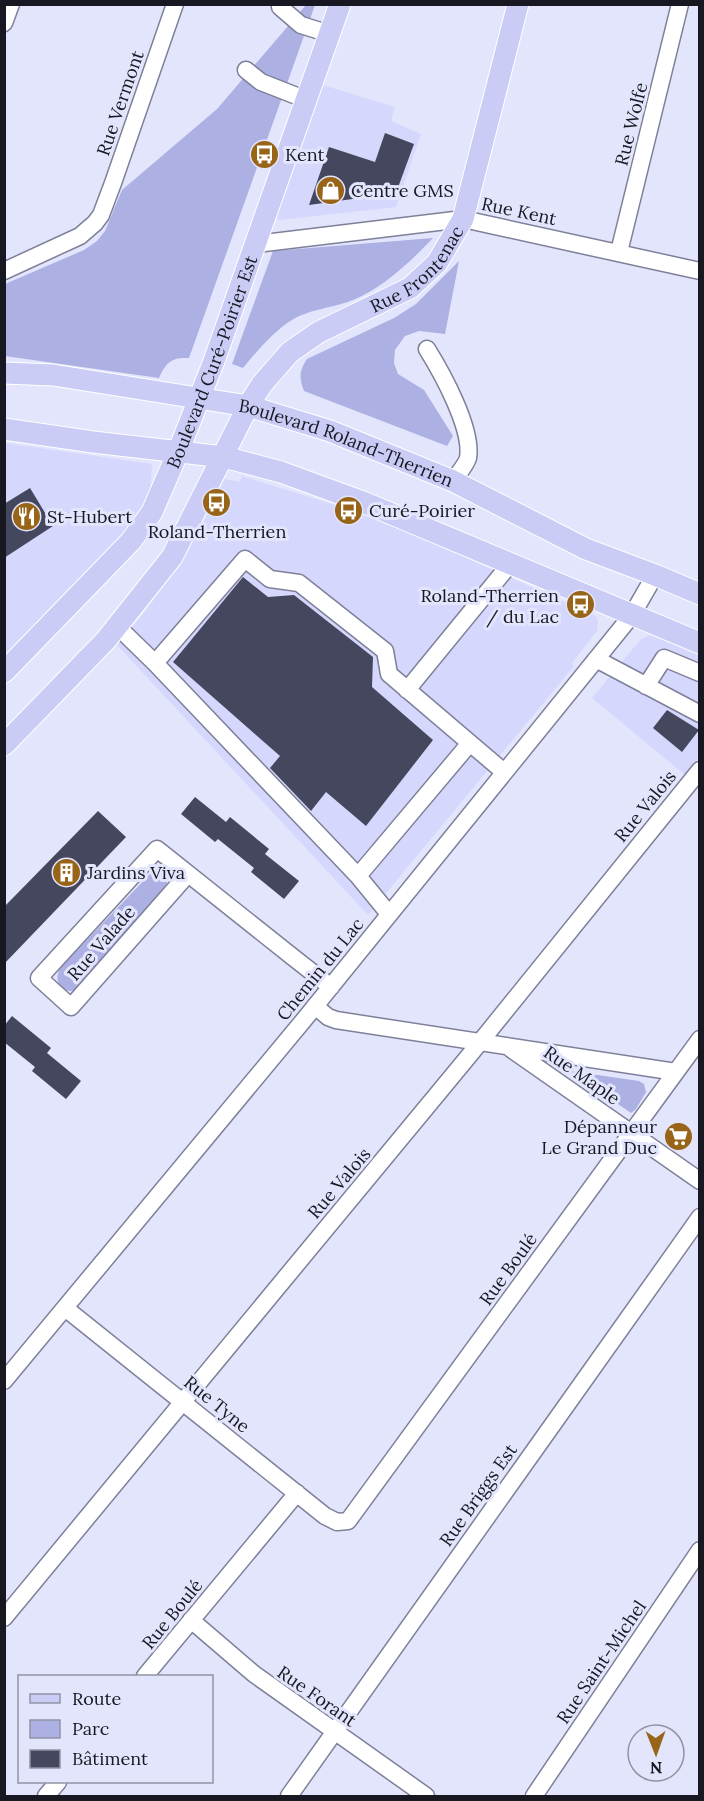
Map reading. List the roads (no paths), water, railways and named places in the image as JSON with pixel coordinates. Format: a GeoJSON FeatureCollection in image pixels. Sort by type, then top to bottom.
{"type":"FeatureCollection","features":[{"type":"Feature","properties":{"kind":"main road","name":"Boulevard Curé-Poirier Est"},"geometry":{"type":"LineString","coordinates":[[4,672],[131,541],[152,512],[214,361],[340,4]]}},
{"type":"Feature","properties":{"kind":"main road","name":"Rue Frontenac"},"geometry":{"type":"LineString","coordinates":[[248,406],[262,384],[290,352],[319,332],[410,288],[437,263],[463,219],[518,4]]}},
{"type":"Feature","properties":{"kind":"main road","name":"Boulevard Roland-Therrien"},"geometry":{"type":"LineString","coordinates":[[4,373],[53,375],[176,396],[198,397],[248,406],[330,431],[453,481],[586,549],[655,574],[699,594]]}},
{"type":"Feature","properties":{"kind":"main road"},"geometry":{"type":"LineString","coordinates":[[4,745],[117,626],[172,557],[248,406]]}},
{"type":"Feature","properties":{"kind":"main road"},"geometry":{"type":"LineString","coordinates":[[4,429],[224,457],[281,472],[363,502],[690,639]]}},
{"type":"Feature","properties":{"kind":"street"},"geometry":{"type":"LineString","coordinates":[[4,23],[11,4]]}},
{"type":"Feature","properties":{"kind":"street","name":"Rue Vermont"},"geometry":{"type":"LineString","coordinates":[[4,271],[80,236],[101,215],[175,4]]}},
{"type":"Feature","properties":{"kind":"street","name":"Rue Wolfe"},"geometry":{"type":"LineString","coordinates":[[620,252],[680,4]]}},
{"type":"Feature","properties":{"kind":"street"},"geometry":{"type":"LineString","coordinates":[[280,7],[302,25],[330,34]]}},
{"type":"Feature","properties":{"kind":"street"},"geometry":{"type":"LineString","coordinates":[[246,70],[261,82],[307,100]]}},
{"type":"Feature","properties":{"kind":"street","name":"Rue Kent"},"geometry":{"type":"LineString","coordinates":[[256,244],[463,219],[699,271]]}},
{"type":"Feature","properties":{"kind":"street"},"geometry":{"type":"LineString","coordinates":[[427,349],[443,375],[467,436],[468,459],[453,481]]}},
{"type":"Feature","properties":{"kind":"street"},"geometry":{"type":"LineString","coordinates":[[155,663],[245,559],[270,579],[299,583],[385,651],[388,674],[504,772]]}},
{"type":"Feature","properties":{"kind":"street"},"geometry":{"type":"LineString","coordinates":[[407,690],[508,563]]}},
{"type":"Feature","properties":{"kind":"street","name":"Chemin du Lac"},"geometry":{"type":"LineString","coordinates":[[4,1381],[331,987],[632,615],[655,574]]}},
{"type":"Feature","properties":{"kind":"street"},"geometry":{"type":"LineString","coordinates":[[117,626],[358,876],[389,914]]}},
{"type":"Feature","properties":{"kind":"street"},"geometry":{"type":"LineString","coordinates":[[646,686],[664,658],[690,639]]}},
{"type":"Feature","properties":{"kind":"street"},"geometry":{"type":"LineString","coordinates":[[664,658],[699,673]]}},
{"type":"Feature","properties":{"kind":"street"},"geometry":{"type":"LineString","coordinates":[[596,659],[699,714]]}},
{"type":"Feature","properties":{"kind":"street"},"geometry":{"type":"LineString","coordinates":[[358,876],[470,743]]}},
{"type":"Feature","properties":{"kind":"street","name":"Rue Valois"},"geometry":{"type":"LineString","coordinates":[[4,1618],[481,1042],[699,770]]}},
{"type":"Feature","properties":{"kind":"street","name":"Rue Valade"},"geometry":{"type":"LineString","coordinates":[[188,874],[71,1007],[39,978],[157,849],[331,987]]}},
{"type":"Feature","properties":{"kind":"street","name":"Rue Maple"},"geometry":{"type":"LineString","coordinates":[[315,1006],[328,1017],[336,1020],[676,1072]]}},
{"type":"Feature","properties":{"kind":"street","name":"Rue Boulé"},"geometry":{"type":"LineString","coordinates":[[348,1521],[699,1039]]}},
{"type":"Feature","properties":{"kind":"street","name":"Rue Maple"},"geometry":{"type":"LineString","coordinates":[[499,1045],[514,1051],[699,1181]]}},
{"type":"Feature","properties":{"kind":"street","name":"Rue Briggs Est"},"geometry":{"type":"LineString","coordinates":[[289,1797],[699,1217]]}},
{"type":"Feature","properties":{"kind":"street","name":"Rue Tyne"},"geometry":{"type":"LineString","coordinates":[[65,1308],[333,1521],[348,1521]]}},
{"type":"Feature","properties":{"kind":"street","name":"Rue Boulé"},"geometry":{"type":"LineString","coordinates":[[147,1675],[297,1493]]}},
{"type":"Feature","properties":{"kind":"street","name":"Rue Saint-Michel"},"geometry":{"type":"LineString","coordinates":[[534,1797],[699,1550]]}},
{"type":"Feature","properties":{"kind":"street","name":"Rue Forant"},"geometry":{"type":"LineString","coordinates":[[191,1620],[254,1674],[426,1797]]}},
{"type":"Feature","properties":{"kind":"street"},"geometry":{"type":"LineString","coordinates":[[46,1797],[57,1783]]}},
{"type":"Feature","properties":{"kind":"place","name":"Kent"},"geometry":{"type":"Point","coordinates":[264,154]}},
{"type":"Feature","properties":{"kind":"place","name":"Centre GMS"},"geometry":{"type":"Point","coordinates":[330,190]}},
{"type":"Feature","properties":{"kind":"place","name":"Roland-Therrien"},"geometry":{"type":"Point","coordinates":[217,502]}},
{"type":"Feature","properties":{"kind":"place","name":"Curé-Poirier"},"geometry":{"type":"Point","coordinates":[348,510]}},
{"type":"Feature","properties":{"kind":"place","name":"St-Hubert"},"geometry":{"type":"Point","coordinates":[26,516]}},
{"type":"Feature","properties":{"kind":"place","name":"Roland-Therrien / du Lac"},"geometry":{"type":"Point","coordinates":[580,605]}},
{"type":"Feature","properties":{"kind":"place","name":"Jardins Viva"},"geometry":{"type":"Point","coordinates":[66,872]}},
{"type":"Feature","properties":{"kind":"place","name":"Dépanneur Le Grand Duc"},"geometry":{"type":"Point","coordinates":[678,1136]}}]}
